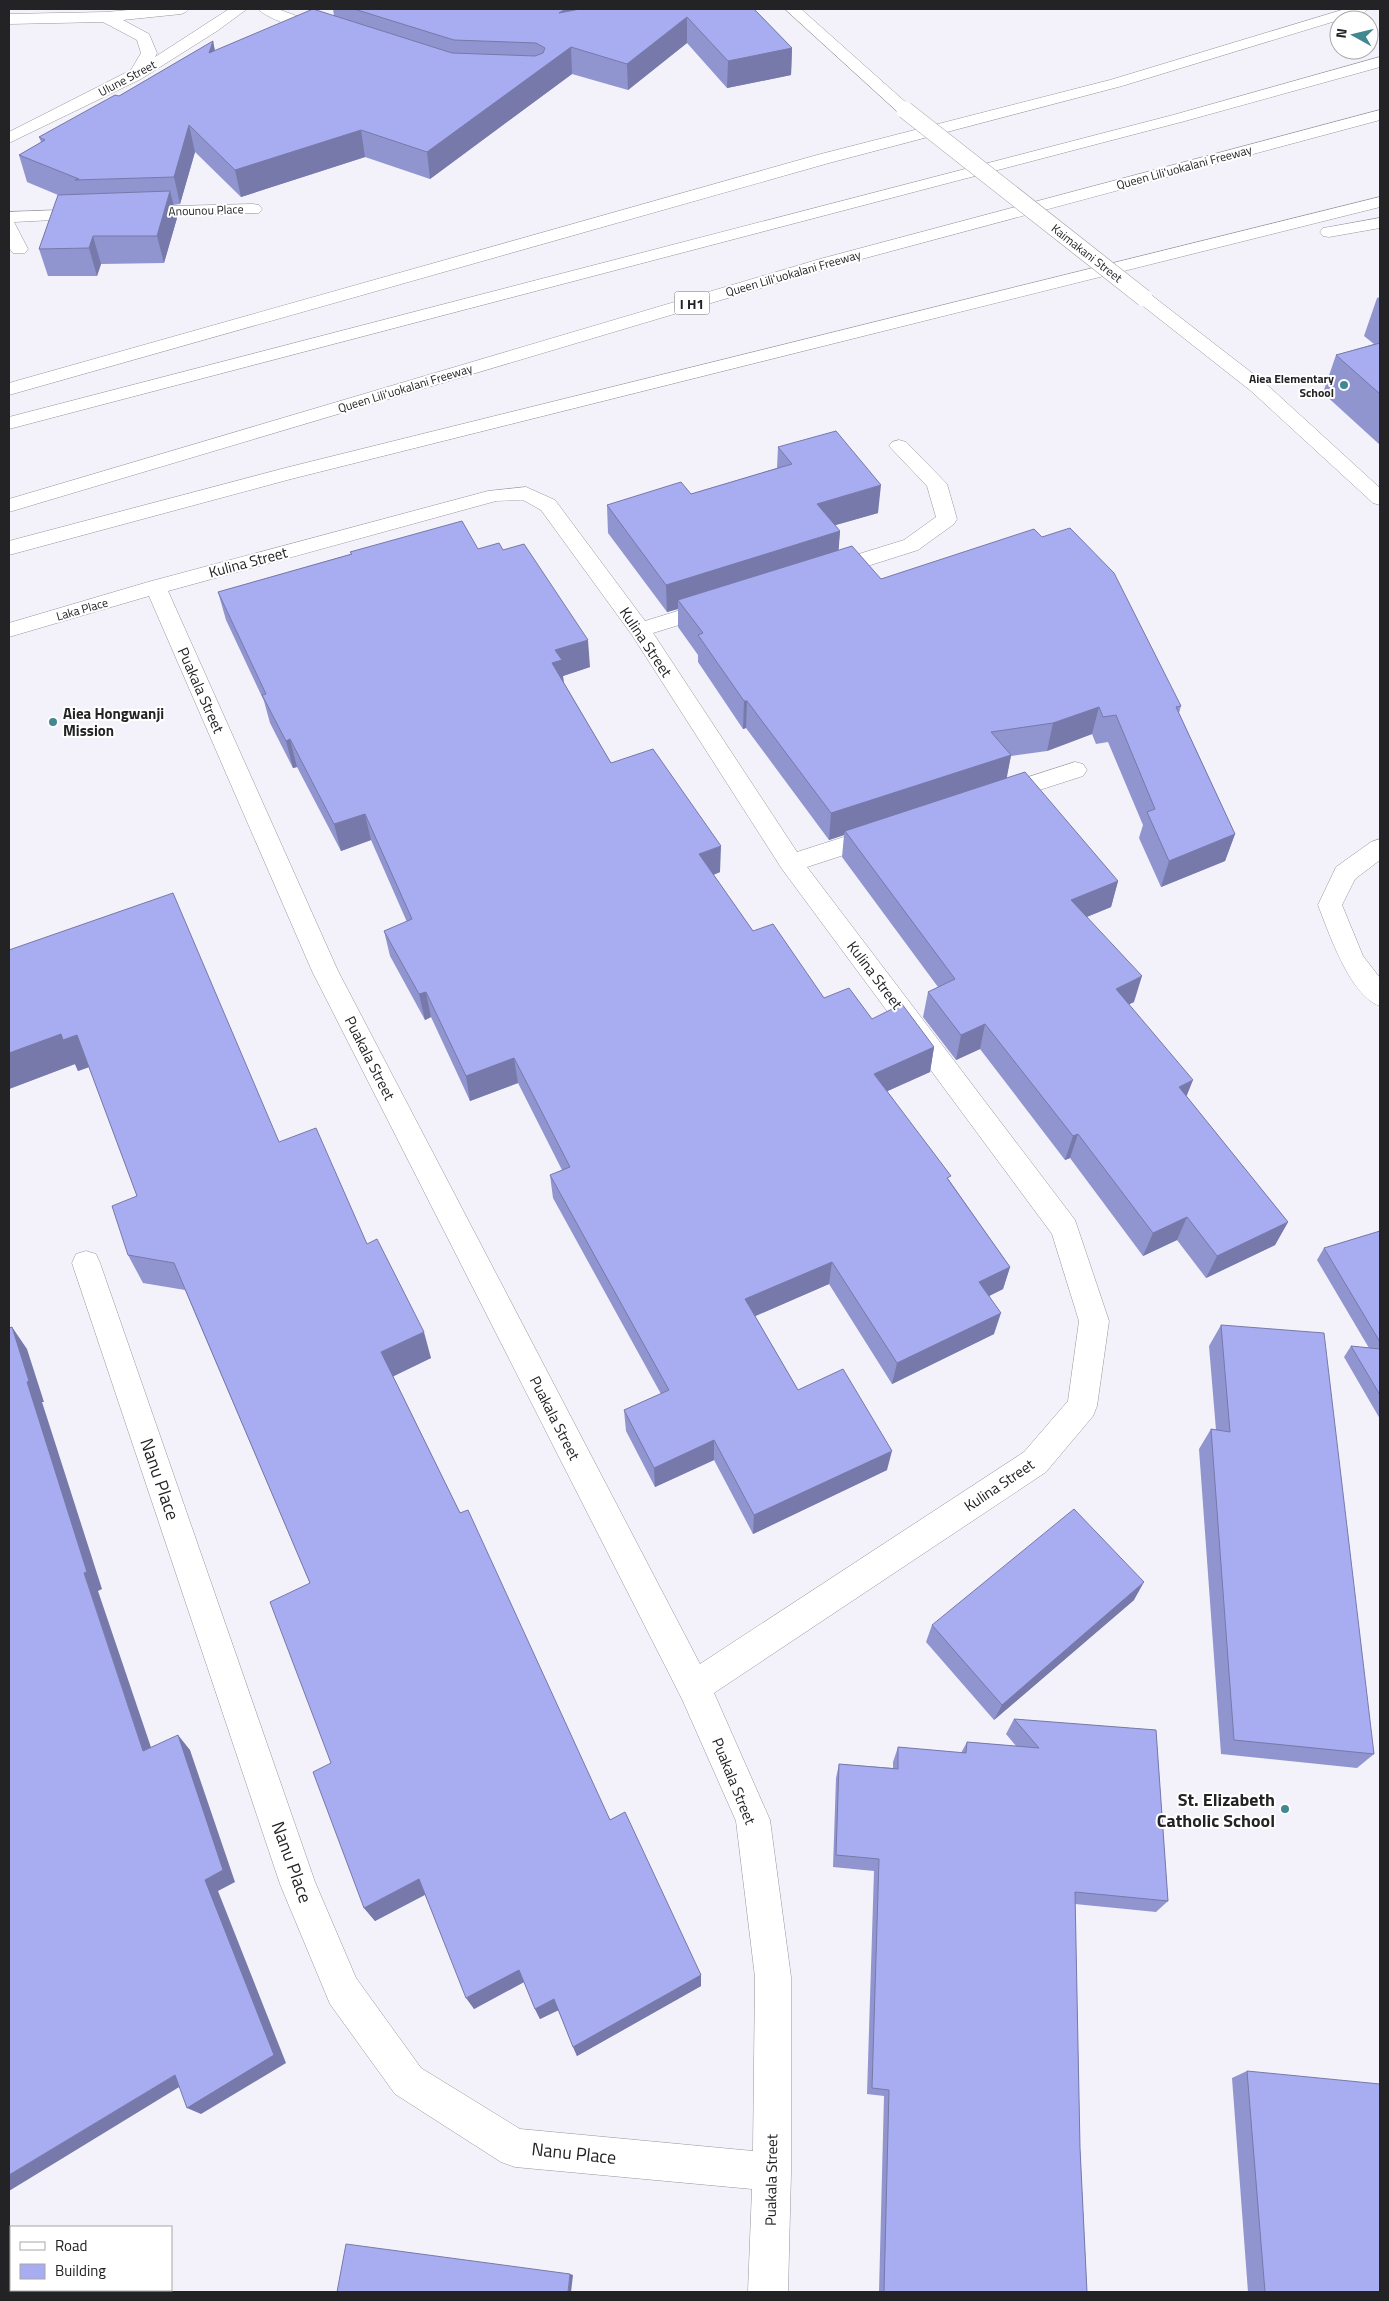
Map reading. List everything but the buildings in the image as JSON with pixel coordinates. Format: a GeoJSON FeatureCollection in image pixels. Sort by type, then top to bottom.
{"type":"FeatureCollection","features":[{"type":"Feature","properties":{"kind":"main road"},"geometry":{"type":"LineString","coordinates":[[9,19],[106,17],[181,9]]}},
{"type":"Feature","properties":{"kind":"main road","name":"Ulune Street"},"geometry":{"type":"LineString","coordinates":[[9,138],[135,76],[205,34],[239,9]]}},
{"type":"Feature","properties":{"kind":"main road"},"geometry":{"type":"LineString","coordinates":[[266,9],[288,19],[343,37]]}},
{"type":"Feature","properties":{"kind":"main road","name":"Kaimakani Street"},"geometry":{"type":"LineString","coordinates":[[792,9],[905,110],[1258,387],[1380,499]]}},
{"type":"Feature","properties":{"kind":"main road"},"geometry":{"type":"LineString","coordinates":[[9,389],[814,162],[1116,83],[1360,9]]}},
{"type":"Feature","properties":{"kind":"main road"},"geometry":{"type":"LineString","coordinates":[[106,17],[144,37],[149,53],[135,76]]}},
{"type":"Feature","properties":{"kind":"main road"},"geometry":{"type":"LineString","coordinates":[[1179,118],[1380,48]]}},
{"type":"Feature","properties":{"kind":"main road"},"geometry":{"type":"LineString","coordinates":[[9,423],[1179,118],[1380,62]]}},
{"type":"Feature","properties":{"kind":"main road","name":"Queen Liliʻuokalani Freeway"},"geometry":{"type":"LineString","coordinates":[[9,506],[826,263],[1380,115]]}},
{"type":"Feature","properties":{"kind":"main road"},"geometry":{"type":"LineString","coordinates":[[9,548],[295,472],[1380,202]]}},
{"type":"Feature","properties":{"kind":"main road","name":"Anounou Place"},"geometry":{"type":"LineString","coordinates":[[9,216],[253,209]]}},
{"type":"Feature","properties":{"kind":"main road"},"geometry":{"type":"LineString","coordinates":[[1076,277],[1380,223]]}},
{"type":"Feature","properties":{"kind":"main road"},"geometry":{"type":"LineString","coordinates":[[9,226],[19,249]]}},
{"type":"Feature","properties":{"kind":"main road"},"geometry":{"type":"LineString","coordinates":[[809,577],[911,545],[947,519],[937,484],[899,446]]}},
{"type":"Feature","properties":{"kind":"main road","name":"Kulina Street"},"geometry":{"type":"LineString","coordinates":[[156,587],[495,495],[526,492],[548,505],[640,630],[791,863],[1065,1229],[1094,1321],[1082,1406],[1035,1462],[694,1687]]}},
{"type":"Feature","properties":{"kind":"main road","name":"Laka Place"},"geometry":{"type":"LineString","coordinates":[[9,630],[156,587]]}},
{"type":"Feature","properties":{"kind":"main road","name":"Puakala Street"},"geometry":{"type":"LineString","coordinates":[[156,587],[325,971],[694,1687],[753,1820],[774,1977],[772,2172],[768,2292]]}},
{"type":"Feature","properties":{"kind":"main road"},"geometry":{"type":"LineString","coordinates":[[640,630],[735,601]]}},
{"type":"Feature","properties":{"kind":"main road"},"geometry":{"type":"LineString","coordinates":[[974,803],[1075,770]]}},
{"type":"Feature","properties":{"kind":"main road"},"geometry":{"type":"LineString","coordinates":[[791,863],[900,828]]}},
{"type":"Feature","properties":{"kind":"main road"},"geometry":{"type":"LineString","coordinates":[[1380,848],[1344,873],[1330,905],[1352,960],[1380,996]]}},
{"type":"Feature","properties":{"kind":"main road","name":"Nanu Place"},"geometry":{"type":"LineString","coordinates":[[86,1263],[298,1884],[344,1991],[408,2081],[515,2148],[772,2172]]}},
{"type":"Feature","properties":{"kind":"place","name":"Aiea Elementary School"},"geometry":{"type":"Point","coordinates":[1344,385]}},
{"type":"Feature","properties":{"kind":"place","name":"Aiea Hongwanji Mission"},"geometry":{"type":"Point","coordinates":[53,722]}},
{"type":"Feature","properties":{"kind":"place","name":"St. Elizabeth Catholic School"},"geometry":{"type":"Point","coordinates":[1285,1809]}}]}
